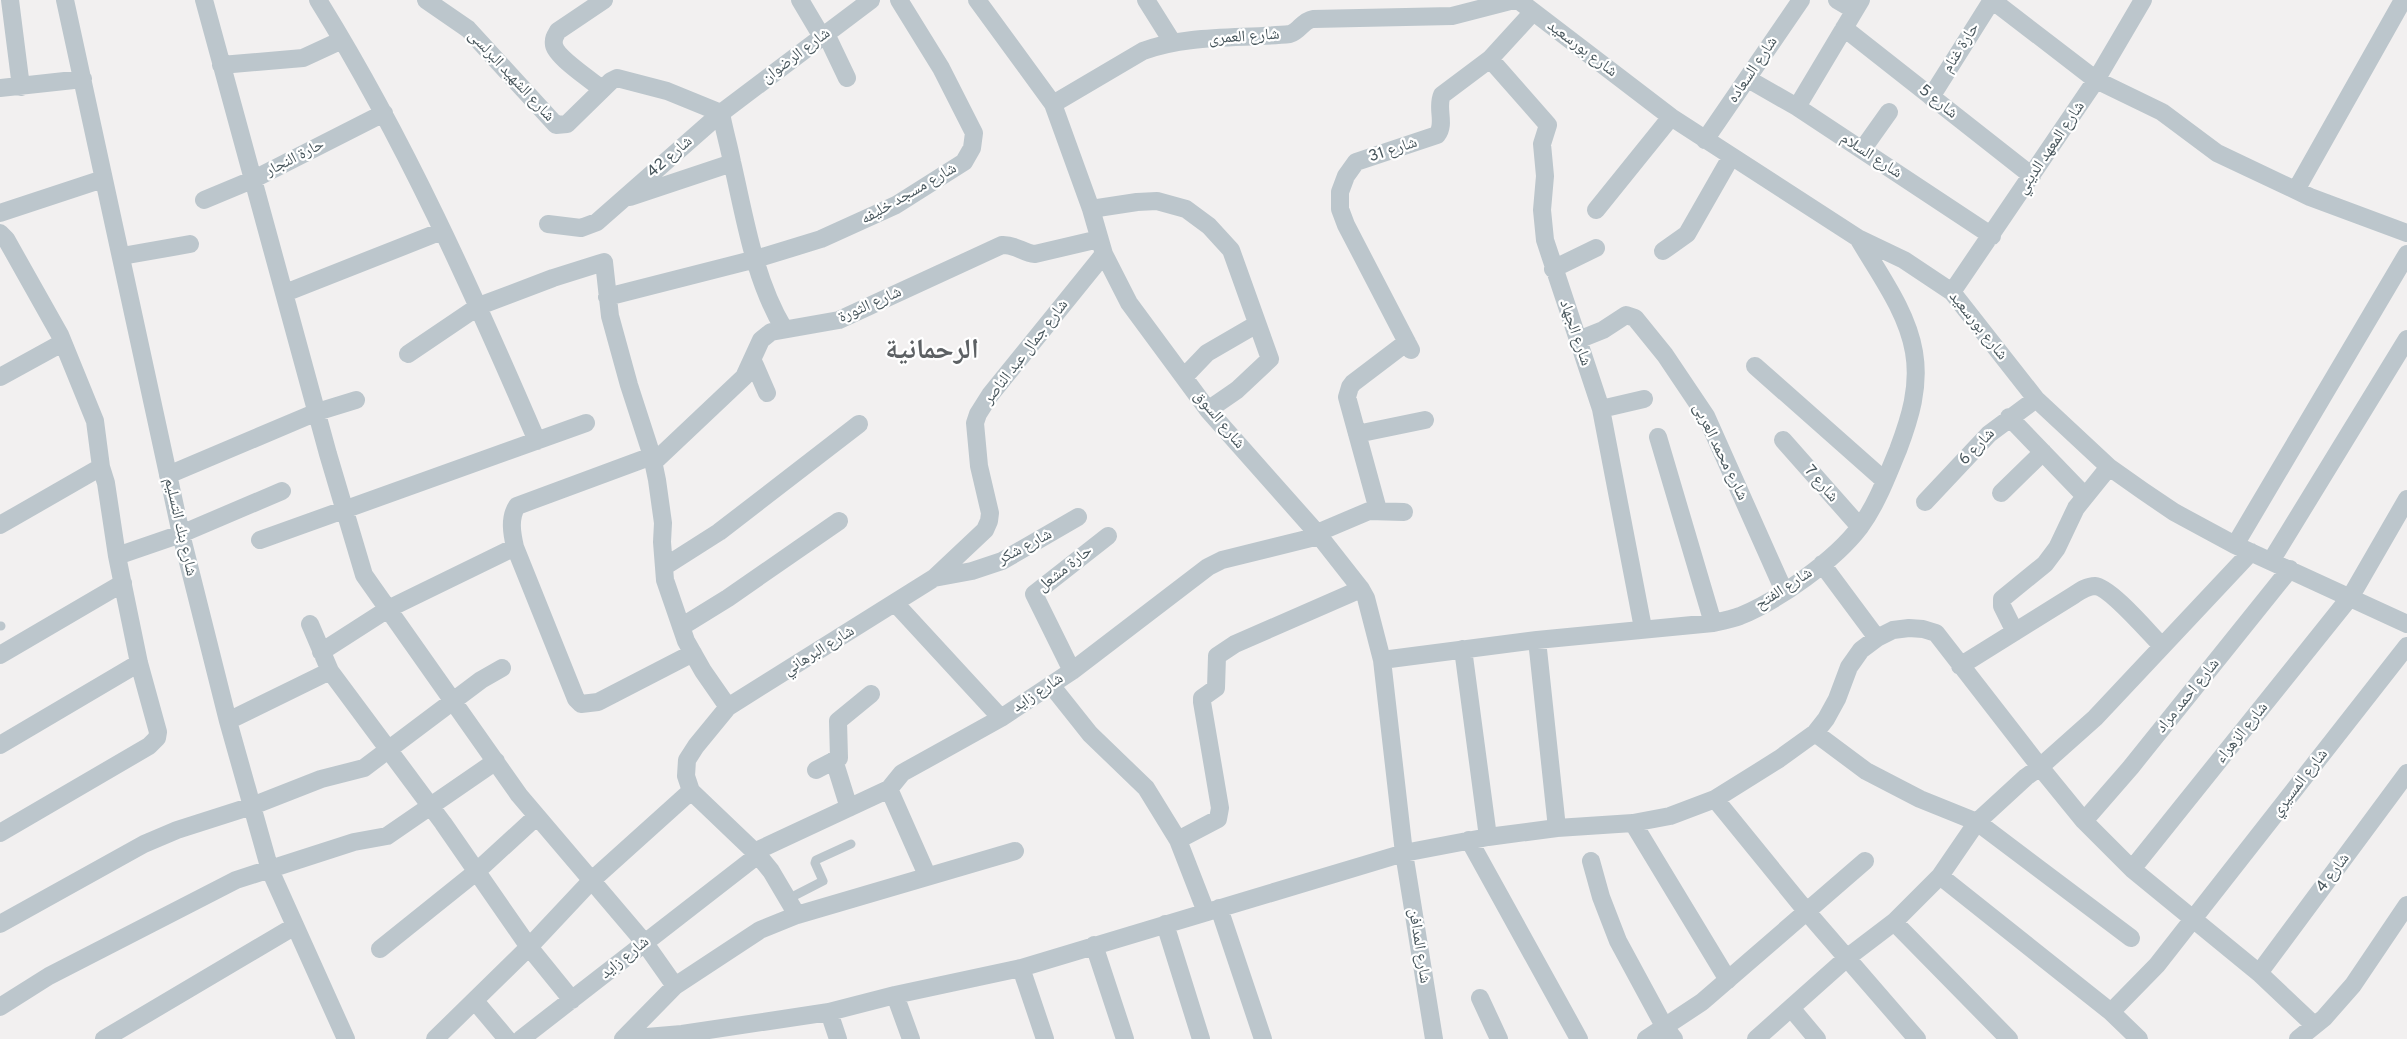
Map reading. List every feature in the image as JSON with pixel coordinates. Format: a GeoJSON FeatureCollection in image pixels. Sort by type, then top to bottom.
{"type":"FeatureCollection","features":[{"type":"Feature","properties":{"kind":"street"},"geometry":{"type":"LineString","coordinates":[[10,0],[21,87]]}},
{"type":"Feature","properties":{"kind":"street","name":"شارع بنك التسليم"},"geometry":{"type":"LineString","coordinates":[[65,0],[181,534],[228,721],[270,870],[346,1039]]}},
{"type":"Feature","properties":{"kind":"street"},"geometry":{"type":"LineString","coordinates":[[204,0],[252,180],[364,574],[452,702],[536,817],[644,942],[675,986]]}},
{"type":"Feature","properties":{"kind":"street"},"geometry":{"type":"LineString","coordinates":[[318,0],[384,113],[479,306],[537,441]]}},
{"type":"Feature","properties":{"kind":"street","name":"شارع الشهيد البرلسى"},"geometry":{"type":"LineString","coordinates":[[426,0],[468,29],[556,125],[567,124],[607,85]]}},
{"type":"Feature","properties":{"kind":"street"},"geometry":{"type":"LineString","coordinates":[[604,0],[558,31],[554,45],[559,54],[607,85],[625,78],[667,91],[722,113],[756,259],[770,304],[784,329]]}},
{"type":"Feature","properties":{"kind":"street"},"geometry":{"type":"LineString","coordinates":[[801,0],[824,35],[847,78]]}},
{"type":"Feature","properties":{"kind":"street","name":"شارع الرضوان"},"geometry":{"type":"LineString","coordinates":[[722,113],[871,0]]}},
{"type":"Feature","properties":{"kind":"street","name":"شارع مسجد خليفه"},"geometry":{"type":"LineString","coordinates":[[607,297],[756,259],[821,239],[896,205],[964,162],[972,148],[974,133],[941,68],[898,0]]}},
{"type":"Feature","properties":{"kind":"street","name":"شارع السوق"},"geometry":{"type":"LineString","coordinates":[[977,0],[1053,104],[1091,209],[1101,247],[1129,303],[1208,410],[1318,534],[1361,589],[1369,607],[1382,660],[1404,853]]}},
{"type":"Feature","properties":{"kind":"street"},"geometry":{"type":"LineString","coordinates":[[1146,0],[1173,43]]}},
{"type":"Feature","properties":{"kind":"street","name":"شارع العمرى"},"geometry":{"type":"LineString","coordinates":[[1053,104],[1143,51],[1173,43],[1290,34],[1297,31],[1305,22],[1313,19],[1452,16],[1516,0]]}},
{"type":"Feature","properties":{"kind":"street","name":"شارع بورسعيد"},"geometry":{"type":"LineString","coordinates":[[1516,0],[1705,140],[1858,238],[1904,260],[1953,292],[2036,399],[2109,467],[2174,512],[2243,548],[2351,596],[2407,624]]}},
{"type":"Feature","properties":{"kind":"street","name":"شارع السعاده"},"geometry":{"type":"LineString","coordinates":[[1705,140],[1801,0]]}},
{"type":"Feature","properties":{"kind":"street"},"geometry":{"type":"LineString","coordinates":[[1797,107],[1858,5],[1837,0]]}},
{"type":"Feature","properties":{"kind":"street"},"geometry":{"type":"LineString","coordinates":[[1992,0],[2096,80],[2162,112],[2217,153],[2296,190],[2407,233]]}},
{"type":"Feature","properties":{"kind":"street","name":"حارة غنام"},"geometry":{"type":"LineString","coordinates":[[1931,97],[1992,0]]}},
{"type":"Feature","properties":{"kind":"street","name":"شارع المعهد الديني"},"geometry":{"type":"LineString","coordinates":[[1953,292],[2096,80],[2143,0]]}},
{"type":"Feature","properties":{"kind":"street"},"geometry":{"type":"LineString","coordinates":[[2296,190],[2403,0]]}},
{"type":"Feature","properties":{"kind":"street","name":"شارع 31"},"geometry":{"type":"LineString","coordinates":[[1357,434],[1347,397],[1350,387],[1409,346],[1346,225],[1340,209],[1340,192],[1346,176],[1356,162],[1437,135],[1441,126],[1439,102],[1442,95],[1490,59],[1533,12]]}},
{"type":"Feature","properties":{"kind":"street","name":"شارع 5"},"geometry":{"type":"LineString","coordinates":[[1844,28],[2032,176]]}},
{"type":"Feature","properties":{"kind":"street"},"geometry":{"type":"LineString","coordinates":[[221,65],[303,58],[342,40]]}},
{"type":"Feature","properties":{"kind":"street","name":"شارع الجهاد"},"geometry":{"type":"LineString","coordinates":[[1490,59],[1548,125],[1548,133],[1542,144],[1545,176],[1542,210],[1545,240],[1601,409],[1643,628]]}},
{"type":"Feature","properties":{"kind":"street"},"geometry":{"type":"LineString","coordinates":[[0,88],[83,79]]}},
{"type":"Feature","properties":{"kind":"street","name":"شارع السلام"},"geometry":{"type":"LineString","coordinates":[[1748,79],[1797,107],[1992,236]]}},
{"type":"Feature","properties":{"kind":"street"},"geometry":{"type":"LineString","coordinates":[[1862,150],[1889,112]]}},
{"type":"Feature","properties":{"kind":"street","name":"حارة النجار"},"geometry":{"type":"LineString","coordinates":[[204,200],[252,180],[384,113]]}},
{"type":"Feature","properties":{"kind":"street","name":"شارع 42"},"geometry":{"type":"LineString","coordinates":[[548,224],[581,228],[597,222],[722,113]]}},
{"type":"Feature","properties":{"kind":"street"},"geometry":{"type":"LineString","coordinates":[[1596,210],[1671,117]]}},
{"type":"Feature","properties":{"kind":"street"},"geometry":{"type":"LineString","coordinates":[[1663,251],[1687,234],[1731,157]]}},
{"type":"Feature","properties":{"kind":"street","name":"شارع 42"},"geometry":{"type":"LineString","coordinates":[[620,201],[732,163]]}},
{"type":"Feature","properties":{"kind":"street"},"geometry":{"type":"LineString","coordinates":[[0,213],[103,179]]}},
{"type":"Feature","properties":{"kind":"street"},"geometry":{"type":"LineString","coordinates":[[1091,209],[1157,201],[1186,209],[1209,226],[1231,250],[1270,355],[1270,361],[1237,390],[1208,410]]}},
{"type":"Feature","properties":{"kind":"street"},"geometry":{"type":"LineString","coordinates":[[285,293],[442,231]]}},
{"type":"Feature","properties":{"kind":"street"},"geometry":{"type":"LineString","coordinates":[[0,833],[132,756],[157,738],[156,722],[140,663],[117,556],[95,421],[62,343],[2,238]]}},
{"type":"Feature","properties":{"kind":"street","name":"شارع الفتح"},"geometry":{"type":"LineString","coordinates":[[1382,660],[1643,628],[1713,623],[1738,617],[1767,603],[1842,547],[1860,527],[1885,481],[1911,412],[1916,372],[1914,352],[1902,313],[1858,238]]}},
{"type":"Feature","properties":{"kind":"street"},"geometry":{"type":"LineString","coordinates":[[122,256],[190,244]]}},
{"type":"Feature","properties":{"kind":"street","name":"شارع الثورة"},"geometry":{"type":"LineString","coordinates":[[653,459],[744,377],[761,340],[771,332],[839,320],[1002,245],[1015,246],[1026,253],[1035,254],[1101,247]]}},
{"type":"Feature","properties":{"kind":"street","name":"شارع جمال عبد الناصر"},"geometry":{"type":"LineString","coordinates":[[985,530],[990,513],[979,466],[975,423],[978,414],[1101,247]]}},
{"type":"Feature","properties":{"kind":"street"},"geometry":{"type":"LineString","coordinates":[[1553,269],[1596,248]]}},
{"type":"Feature","properties":{"kind":"street"},"geometry":{"type":"LineString","coordinates":[[1756,1039],[1848,957],[1894,922],[1940,876],[1977,822],[2095,718],[2161,645],[2243,548],[2407,254]]}},
{"type":"Feature","properties":{"kind":"street"},"geometry":{"type":"LineString","coordinates":[[408,354],[479,306],[553,278],[604,262],[610,316],[653,459],[663,523],[665,580],[681,627],[693,653],[728,707]]}},
{"type":"Feature","properties":{"kind":"street","name":"شارع محمد العربى"},"geometry":{"type":"LineString","coordinates":[[1578,340],[1603,330],[1626,315],[1635,318],[1665,355],[1706,416],[1784,591]]}},
{"type":"Feature","properties":{"kind":"street"},"geometry":{"type":"LineString","coordinates":[[1184,377],[1207,353],[1257,324]]}},
{"type":"Feature","properties":{"kind":"street"},"geometry":{"type":"LineString","coordinates":[[2271,561],[2407,339]]}},
{"type":"Feature","properties":{"kind":"street"},"geometry":{"type":"LineString","coordinates":[[0,377],[62,343]]}},
{"type":"Feature","properties":{"kind":"street"},"geometry":{"type":"LineString","coordinates":[[753,361],[767,393]]}},
{"type":"Feature","properties":{"kind":"street"},"geometry":{"type":"LineString","coordinates":[[1755,366],[1885,481]]}},
{"type":"Feature","properties":{"kind":"street"},"geometry":{"type":"LineString","coordinates":[[1601,409],[1644,399]]}},
{"type":"Feature","properties":{"kind":"street","name":"شارع 6"},"geometry":{"type":"LineString","coordinates":[[1925,502],[1989,434],[2036,399]]}},
{"type":"Feature","properties":{"kind":"street"},"geometry":{"type":"LineString","coordinates":[[168,475],[317,412],[356,400]]}},
{"type":"Feature","properties":{"kind":"street"},"geometry":{"type":"LineString","coordinates":[[2009,417],[2085,496]]}},
{"type":"Feature","properties":{"kind":"street"},"geometry":{"type":"LineString","coordinates":[[1404,512],[1378,510],[1357,434],[1425,420]]}},
{"type":"Feature","properties":{"kind":"street"},"geometry":{"type":"LineString","coordinates":[[260,540],[586,423]]}},
{"type":"Feature","properties":{"kind":"street"},"geometry":{"type":"LineString","coordinates":[[664,567],[718,532],[859,424]]}},
{"type":"Feature","properties":{"kind":"street"},"geometry":{"type":"LineString","coordinates":[[1658,437],[1713,623]]}},
{"type":"Feature","properties":{"kind":"street","name":"شارع 7"},"geometry":{"type":"LineString","coordinates":[[1783,440],[1860,527]]}},
{"type":"Feature","properties":{"kind":"street"},"geometry":{"type":"LineString","coordinates":[[2001,493],[2043,452]]}},
{"type":"Feature","properties":{"kind":"street"},"geometry":{"type":"LineString","coordinates":[[653,459],[517,506],[513,514],[512,526],[515,547],[576,699],[581,704],[598,702],[693,653]]}},
{"type":"Feature","properties":{"kind":"street"},"geometry":{"type":"LineString","coordinates":[[0,525],[101,467]]}},
{"type":"Feature","properties":{"kind":"street"},"geometry":{"type":"LineString","coordinates":[[2015,632],[2002,606],[2002,599],[2045,564],[2057,548],[2076,508],[2109,467]]}},
{"type":"Feature","properties":{"kind":"street"},"geometry":{"type":"LineString","coordinates":[[117,556],[181,534],[282,491]]}},
{"type":"Feature","properties":{"kind":"street","name":"شارع الزهراء"},"geometry":{"type":"LineString","coordinates":[[2132,869],[2351,596],[2407,499]]}},
{"type":"Feature","properties":{"kind":"street","name":"شارع زايد"},"geometry":{"type":"LineString","coordinates":[[521,1039],[756,854],[889,789],[903,773],[1001,718],[1072,671],[1208,567],[1222,560],[1318,534],[1378,510]]}},
{"type":"Feature","properties":{"kind":"street","name":"شارع شكر"},"geometry":{"type":"LineString","coordinates":[[934,578],[972,571],[1002,561],[1078,517]]}},
{"type":"Feature","properties":{"kind":"street"},"geometry":{"type":"LineString","coordinates":[[681,627],[728,598],[839,521]]}},
{"type":"Feature","properties":{"kind":"street","name":"شارع البرهاني"},"geometry":{"type":"LineString","coordinates":[[691,791],[686,776],[687,760],[728,707],[934,578],[985,530]]}},
{"type":"Feature","properties":{"kind":"street","name":"حارة مشعل"},"geometry":{"type":"LineString","coordinates":[[1072,671],[1034,594],[1108,536]]}},
{"type":"Feature","properties":{"kind":"street"},"geometry":{"type":"LineString","coordinates":[[321,652],[388,609],[515,547]]}},
{"type":"Feature","properties":{"kind":"street"},"geometry":{"type":"LineString","coordinates":[[1822,564],[1877,638]]}},
{"type":"Feature","properties":{"kind":"street","name":"شارع احمد مراد"},"geometry":{"type":"LineString","coordinates":[[2084,821],[2146,748],[2290,569]]}},
{"type":"Feature","properties":{"kind":"street"},"geometry":{"type":"LineString","coordinates":[[0,655],[123,583]]}},
{"type":"Feature","properties":{"kind":"street"},"geometry":{"type":"LineString","coordinates":[[1960,666],[2086,588],[2098,586],[2112,596],[2161,645]]}},
{"type":"Feature","properties":{"kind":"street"},"geometry":{"type":"LineString","coordinates":[[1178,840],[1218,819],[1220,808],[1202,702],[1202,698],[1216,688],[1216,657],[1236,644],[1361,589]]}},
{"type":"Feature","properties":{"kind":"street"},"geometry":{"type":"LineString","coordinates":[[896,603],[1001,718]]}},
{"type":"Feature","properties":{"kind":"street"},"geometry":{"type":"LineString","coordinates":[[310,624],[330,671],[431,807],[529,947],[572,1000]]}},
{"type":"Feature","properties":{"kind":"street"},"geometry":{"type":"LineString","coordinates":[[623,1039],[682,1034],[829,1012],[895,995],[1021,968],[1404,853],[1488,837],[1557,828],[1633,823],[1670,816],[1716,799],[1815,733],[1826,719],[1837,699],[1849,667],[1861,650],[1893,630],[1909,628],[1936,633],[1945,642],[1960,666],[2084,821],[2132,869],[2259,973],[2314,1025]]}},
{"type":"Feature","properties":{"kind":"street"},"geometry":{"type":"LineString","coordinates":[[1537,640],[1557,828]]}},
{"type":"Feature","properties":{"kind":"street","name":"شارع المسيري"},"geometry":{"type":"LineString","coordinates":[[2111,1012],[2157,965],[2407,646]]}},
{"type":"Feature","properties":{"kind":"street"},"geometry":{"type":"LineString","coordinates":[[1463,649],[1488,837]]}},
{"type":"Feature","properties":{"kind":"street"},"geometry":{"type":"LineString","coordinates":[[0,745],[140,663]]}},
{"type":"Feature","properties":{"kind":"street"},"geometry":{"type":"LineString","coordinates":[[0,924],[144,844],[321,779],[358,771],[481,680],[502,668]]}},
{"type":"Feature","properties":{"kind":"street"},"geometry":{"type":"LineString","coordinates":[[228,721],[330,671]]}},
{"type":"Feature","properties":{"kind":"street"},"geometry":{"type":"LineString","coordinates":[[1051,685],[1090,734],[1146,788],[1178,840],[1213,910],[1263,1039]]}},
{"type":"Feature","properties":{"kind":"street"},"geometry":{"type":"LineString","coordinates":[[816,770],[840,756],[838,722],[871,694]]}},
{"type":"Feature","properties":{"kind":"street"},"geometry":{"type":"LineString","coordinates":[[1815,733],[1866,771],[1920,800],[1977,822],[2131,938]]}},
{"type":"Feature","properties":{"kind":"street"},"geometry":{"type":"LineString","coordinates":[[834,760],[849,808]]}},
{"type":"Feature","properties":{"kind":"street"},"geometry":{"type":"LineString","coordinates":[[0,1007],[49,976],[237,880],[354,842],[387,836],[496,761]]}},
{"type":"Feature","properties":{"kind":"street","name":"شارع 4"},"geometry":{"type":"LineString","coordinates":[[2259,973],[2407,773]]}},
{"type":"Feature","properties":{"kind":"street"},"geometry":{"type":"LineString","coordinates":[[889,789],[927,875]]}},
{"type":"Feature","properties":{"kind":"street"},"geometry":{"type":"LineString","coordinates":[[435,1039],[529,947],[591,881],[691,791],[756,854],[797,915]]}},
{"type":"Feature","properties":{"kind":"street"},"geometry":{"type":"LineString","coordinates":[[1716,799],[1807,912],[1917,1039]]}},
{"type":"Feature","properties":{"kind":"street"},"geometry":{"type":"LineString","coordinates":[[380,949],[476,872],[536,817]]}},
{"type":"Feature","properties":{"kind":"street"},"geometry":{"type":"LineString","coordinates":[[1633,823],[1728,980]]}},
{"type":"Feature","properties":{"kind":"street"},"geometry":{"type":"LineString","coordinates":[[1469,840],[1579,1039]]}},
{"type":"Feature","properties":{"kind":"street"},"geometry":{"type":"LineString","coordinates":[[623,1039],[675,986],[717,956],[760,930],[797,915],[1015,851]]}},
{"type":"Feature","properties":{"kind":"street","name":"شارع المدافن"},"geometry":{"type":"LineString","coordinates":[[1404,853],[1434,1039]]}},
{"type":"Feature","properties":{"kind":"street"},"geometry":{"type":"LineString","coordinates":[[1591,861],[1606,913],[1618,941],[1669,1033]]}},
{"type":"Feature","properties":{"kind":"street"},"geometry":{"type":"LineString","coordinates":[[1646,1039],[1669,1033],[1865,861]]}},
{"type":"Feature","properties":{"kind":"street"},"geometry":{"type":"LineString","coordinates":[[1940,876],[2111,1012],[2139,1039]]}},
{"type":"Feature","properties":{"kind":"street"},"geometry":{"type":"LineString","coordinates":[[2298,1039],[2324,1018],[2353,985],[2407,905]]}},
{"type":"Feature","properties":{"kind":"street"},"geometry":{"type":"LineString","coordinates":[[1894,922],[2008,1039]]}},
{"type":"Feature","properties":{"kind":"street"},"geometry":{"type":"LineString","coordinates":[[1165,924],[1201,1039]]}},
{"type":"Feature","properties":{"kind":"street"},"geometry":{"type":"LineString","coordinates":[[104,1039],[295,926]]}},
{"type":"Feature","properties":{"kind":"street"},"geometry":{"type":"LineString","coordinates":[[1094,945],[1125,1039]]}},
{"type":"Feature","properties":{"kind":"street"},"geometry":{"type":"LineString","coordinates":[[1021,968],[1045,1039]]}},
{"type":"Feature","properties":{"kind":"street"},"geometry":{"type":"LineString","coordinates":[[895,995],[911,1039]]}},
{"type":"Feature","properties":{"kind":"street"},"geometry":{"type":"LineString","coordinates":[[1480,998],[1499,1039]]}},
{"type":"Feature","properties":{"kind":"street"},"geometry":{"type":"LineString","coordinates":[[475,1001],[507,1039]]}},
{"type":"Feature","properties":{"kind":"street"},"geometry":{"type":"LineString","coordinates":[[1791,1008],[1817,1039]]}},
{"type":"Feature","properties":{"kind":"street"},"geometry":{"type":"LineString","coordinates":[[829,1012],[838,1039]]}},
{"type":"Feature","properties":{"kind":"lane"},"geometry":{"type":"LineString","coordinates":[[788,899],[823,881],[815,863],[816,860],[851,844]]}},
{"type":"Feature","properties":{"kind":"district","name":"الرحمانية"},"geometry":{"type":"Point","coordinates":[932,351]}}]}
